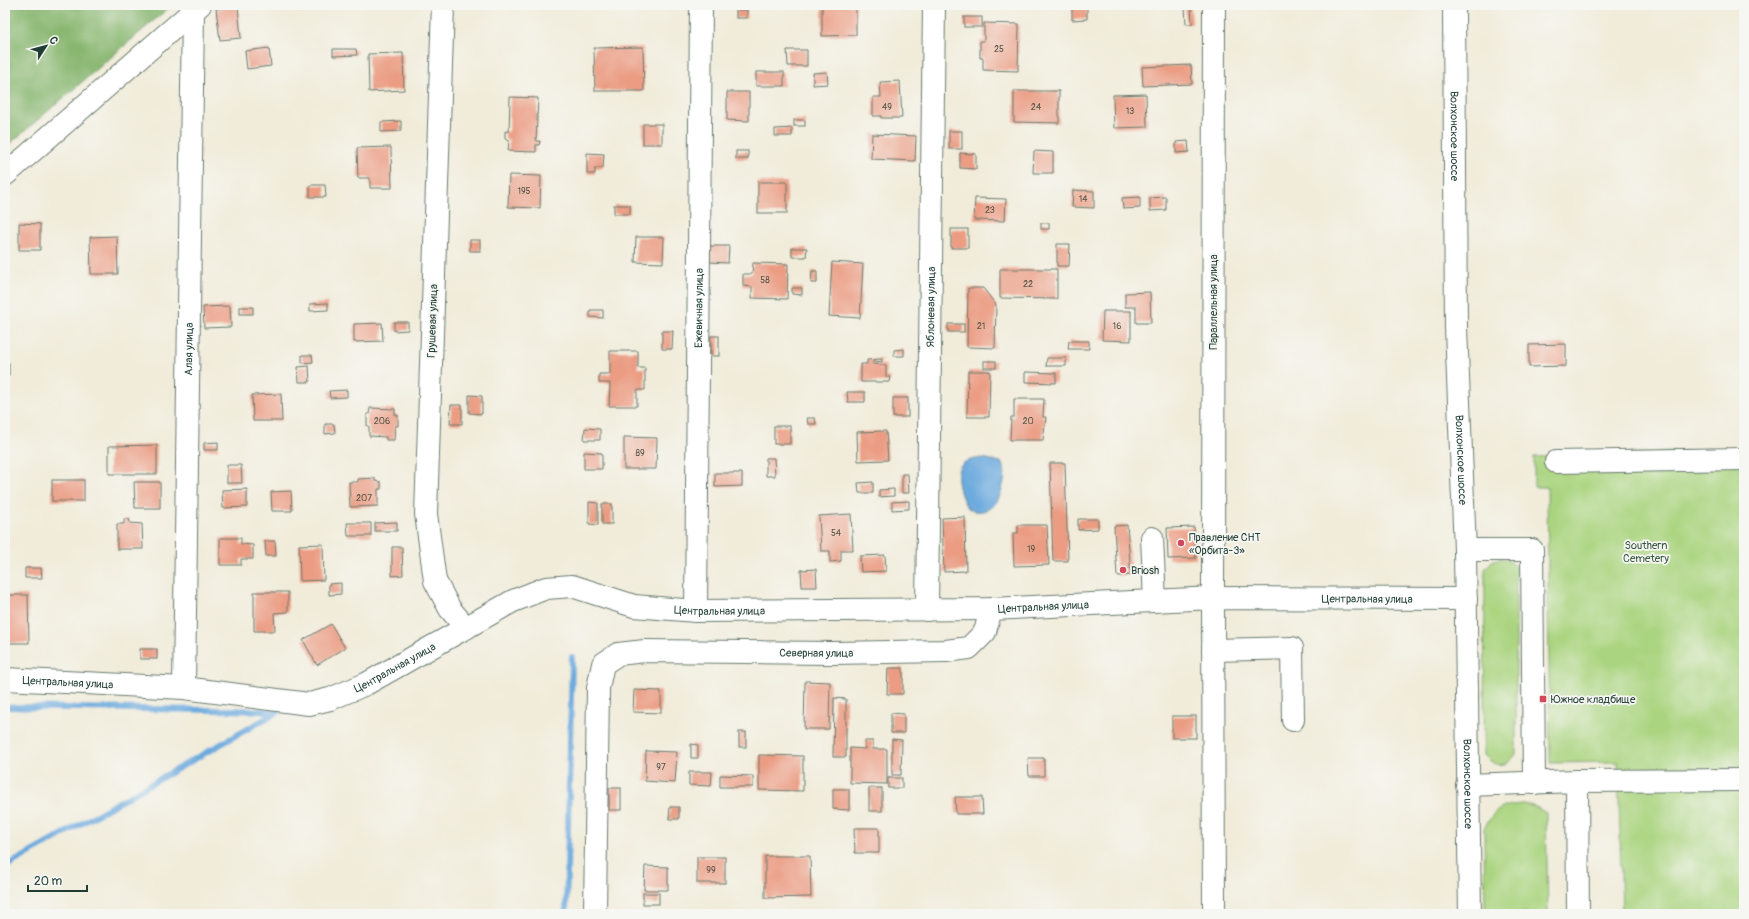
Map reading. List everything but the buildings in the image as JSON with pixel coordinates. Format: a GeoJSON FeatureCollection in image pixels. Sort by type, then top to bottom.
{"type":"FeatureCollection","features":[{"type":"Feature","properties":{"kind":"street","name":"Грушевая улица"},"geometry":{"type":"LineString","coordinates":[[443,5],[426,514],[435,581],[450,609],[466,628]]}},
{"type":"Feature","properties":{"kind":"street","name":"Ежевичная улица"},"geometry":{"type":"LineString","coordinates":[[696,611],[701,5]]}},
{"type":"Feature","properties":{"kind":"street","name":"Яблоневая улица"},"geometry":{"type":"LineString","coordinates":[[927,610],[934,5]]}},
{"type":"Feature","properties":{"kind":"street","name":"Параллельная улица"},"geometry":{"type":"LineString","coordinates":[[1214,5],[1214,914]]}},
{"type":"Feature","properties":{"kind":"street","name":"Волхонское шоссе"},"geometry":{"type":"LineString","coordinates":[[1454,5],[1456,328],[1465,550],[1467,785],[1470,914]]}},
{"type":"Feature","properties":{"kind":"street"},"geometry":{"type":"LineString","coordinates":[[5,174],[196,8]]}},
{"type":"Feature","properties":{"kind":"street","name":"Алая улица"},"geometry":{"type":"LineString","coordinates":[[184,688],[196,8]]}},
{"type":"Feature","properties":{"kind":"street"},"geometry":{"type":"LineString","coordinates":[[1556,462],[1744,459]]}},
{"type":"Feature","properties":{"kind":"street"},"geometry":{"type":"LineString","coordinates":[[1152,538],[1156,601]]}},
{"type":"Feature","properties":{"kind":"street"},"geometry":{"type":"LineString","coordinates":[[1465,550],[1532,550],[1534,783]]}},
{"type":"Feature","properties":{"kind":"street","name":"Центральная улица"},"geometry":{"type":"LineString","coordinates":[[5,679],[184,688],[309,704],[330,699],[366,684],[513,601],[546,588],[572,586],[634,606],[696,611],[991,609],[1213,598],[1466,599]]}},
{"type":"Feature","properties":{"kind":"street","name":"Северная улица"},"geometry":{"type":"LineString","coordinates":[[595,914],[598,688],[603,664],[618,654],[645,652],[833,653],[946,651],[969,648],[985,632],[991,609]]}},
{"type":"Feature","properties":{"kind":"street"},"geometry":{"type":"LineString","coordinates":[[1213,650],[1292,648],[1293,720]]}},
{"type":"Feature","properties":{"kind":"street"},"geometry":{"type":"LineString","coordinates":[[1467,785],[1577,781],[1744,780]]}},
{"type":"Feature","properties":{"kind":"street"},"geometry":{"type":"LineString","coordinates":[[1577,781],[1578,914]]}},
{"type":"Feature","properties":{"kind":"green space"},"geometry":{"type":"Polygon","coordinates":[[[5,5],[172,5],[5,148],[5,5]]]}},
{"type":"Feature","properties":{"kind":"green space","name":"Southern Cemetery"},"geometry":{"type":"Polygon","coordinates":[[[1744,449],[1744,914],[1622,914],[1618,762],[1550,763],[1547,487],[1534,487],[1534,457],[1744,449]]]}},
{"type":"Feature","properties":{"kind":"green space"},"geometry":{"type":"Polygon","coordinates":[[[1500,558],[1509,560],[1516,568],[1516,754],[1508,762],[1501,765],[1493,762],[1484,755],[1485,569],[1492,561],[1500,558]]]}},
{"type":"Feature","properties":{"kind":"green space"},"geometry":{"type":"Polygon","coordinates":[[[1524,804],[1536,807],[1546,813],[1548,914],[1485,914],[1484,829],[1492,817],[1500,809],[1524,804]]]}},
{"type":"Feature","properties":{"kind":"water"},"geometry":{"type":"Polygon","coordinates":[[[982,458],[1001,462],[1005,478],[996,503],[985,510],[976,511],[967,507],[961,496],[958,475],[959,469],[963,463],[982,458]]]}},
{"type":"Feature","properties":{"kind":"waterway"},"geometry":{"type":"LineString","coordinates":[[566,914],[572,657]]}},
{"type":"Feature","properties":{"kind":"waterway"},"geometry":{"type":"LineString","coordinates":[[5,707],[277,711]]}},
{"type":"Feature","properties":{"kind":"waterway"},"geometry":{"type":"LineString","coordinates":[[5,867],[279,711]]}},
{"type":"Feature","properties":{"kind":"place","name":"Правление СНТ «Орбита-3»"},"geometry":{"type":"Point","coordinates":[1181,543]}},
{"type":"Feature","properties":{"kind":"place","name":"Briosh"},"geometry":{"type":"Point","coordinates":[1123,570]}},
{"type":"Feature","properties":{"kind":"place","name":"Южное кладбище"},"geometry":{"type":"Point","coordinates":[1543,699]}}]}
